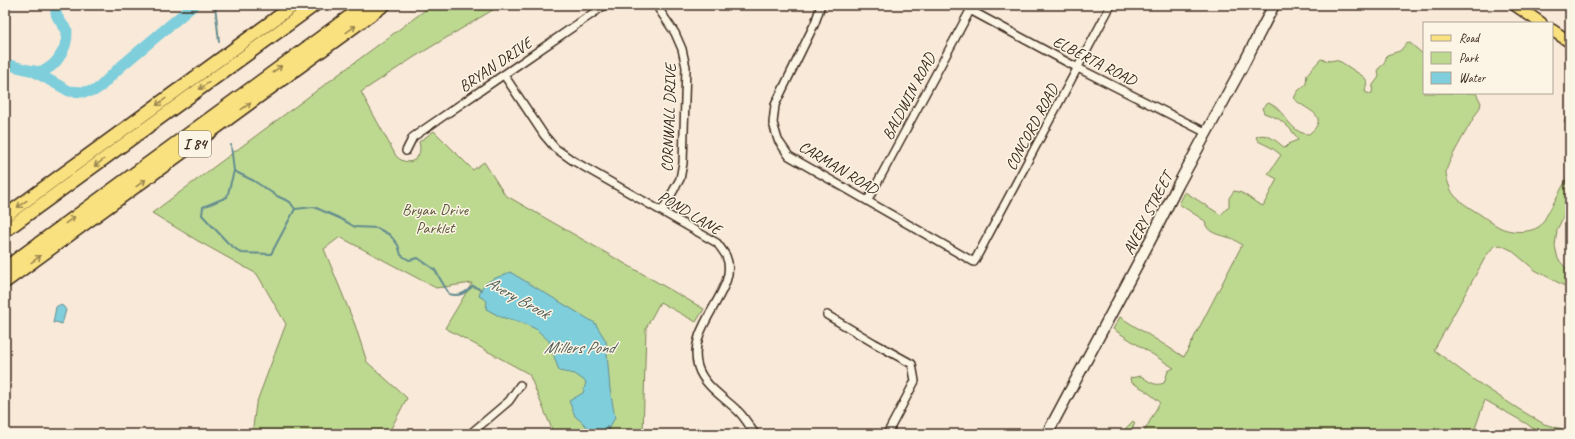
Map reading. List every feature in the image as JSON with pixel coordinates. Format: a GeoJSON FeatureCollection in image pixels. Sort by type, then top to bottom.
{"type":"FeatureCollection","features":[{"type":"Feature","properties":{"kind":"highway"},"geometry":{"type":"LineString","coordinates":[[5,216],[294,5]]}},
{"type":"Feature","properties":{"kind":"highway"},"geometry":{"type":"LineString","coordinates":[[5,231],[315,5]]}},
{"type":"Feature","properties":{"kind":"highway"},"geometry":{"type":"LineString","coordinates":[[5,268],[365,5]]}},
{"type":"Feature","properties":{"kind":"highway","name":"I 84"},"geometry":{"type":"LineString","coordinates":[[5,282],[384,5]]}},
{"type":"Feature","properties":{"kind":"main road","name":"AVERY STREET"},"geometry":{"type":"LineString","coordinates":[[1047,434],[1150,242],[1178,185],[1274,5]]}},
{"type":"Feature","properties":{"kind":"main road"},"geometry":{"type":"LineString","coordinates":[[1515,5],[1540,22]]}},
{"type":"Feature","properties":{"kind":"main road"},"geometry":{"type":"LineString","coordinates":[[1553,31],[1570,42]]}},
{"type":"Feature","properties":{"kind":"street","name":"BRYAN DRIVE"},"geometry":{"type":"LineString","coordinates":[[406,151],[413,136],[606,5]]}},
{"type":"Feature","properties":{"kind":"street","name":"CORNWALL DRIVE"},"geometry":{"type":"LineString","coordinates":[[656,5],[675,33],[682,49],[686,67],[683,163],[680,179],[662,211]]}},
{"type":"Feature","properties":{"kind":"street","name":"CARMAN ROAD"},"geometry":{"type":"LineString","coordinates":[[821,5],[815,23],[775,105],[773,123],[778,140],[789,156],[974,262]]}},
{"type":"Feature","properties":{"kind":"street","name":"CONCORD ROAD"},"geometry":{"type":"LineString","coordinates":[[974,262],[1111,5]]}},
{"type":"Feature","properties":{"kind":"street","name":"BALDWIN ROAD"},"geometry":{"type":"LineString","coordinates":[[868,200],[971,7]]}},
{"type":"Feature","properties":{"kind":"street","name":"ELBERTA ROAD"},"geometry":{"type":"LineString","coordinates":[[971,7],[1078,68],[1207,133]]}},
{"type":"Feature","properties":{"kind":"street","name":"POND LANE"},"geometry":{"type":"LineString","coordinates":[[504,75],[555,148],[572,160],[717,244],[726,256],[729,270],[725,286],[705,321],[698,340],[695,355],[698,369],[707,382],[739,412],[755,434]]}},
{"type":"Feature","properties":{"kind":"street"},"geometry":{"type":"LineString","coordinates":[[828,315],[912,364],[915,380],[887,434]]}},
{"type":"Feature","properties":{"kind":"street"},"geometry":{"type":"LineString","coordinates":[[470,434],[508,401],[520,385]]}},
{"type":"Feature","properties":{"kind":"green space","name":"Bryan Drive Parklet"},"geometry":{"type":"Polygon","coordinates":[[[432,5],[501,5],[416,56],[361,92],[396,156],[406,162],[414,160],[419,153],[419,142],[434,131],[473,170],[484,162],[505,195],[704,309],[696,322],[660,302],[646,328],[643,434],[554,434],[529,374],[445,328],[472,283],[436,288],[340,237],[324,249],[355,325],[367,362],[407,398],[388,434],[252,434],[256,404],[286,324],[257,274],[152,213],[432,5]]]}},
{"type":"Feature","properties":{"kind":"green space"},"geometry":{"type":"Polygon","coordinates":[[[1410,43],[1423,54],[1423,94],[1476,94],[1481,103],[1451,159],[1446,172],[1447,181],[1451,190],[1460,201],[1504,229],[1521,232],[1533,230],[1542,224],[1570,173],[1570,202],[1557,230],[1555,246],[1558,259],[1570,273],[1570,289],[1535,270],[1511,250],[1501,245],[1494,246],[1486,256],[1434,350],[1474,380],[1517,408],[1544,424],[1562,429],[1567,434],[1540,434],[1527,424],[1485,400],[1473,434],[1143,434],[1160,402],[1145,390],[1131,382],[1130,378],[1141,376],[1152,383],[1160,384],[1164,383],[1168,371],[1174,368],[1113,329],[1120,317],[1184,357],[1242,245],[1232,239],[1211,231],[1208,229],[1205,221],[1179,204],[1185,192],[1221,215],[1229,206],[1229,198],[1234,191],[1246,195],[1263,206],[1277,179],[1268,174],[1281,155],[1272,148],[1258,141],[1256,137],[1264,135],[1268,136],[1285,148],[1290,143],[1298,140],[1286,125],[1277,118],[1264,113],[1262,108],[1268,103],[1274,106],[1297,130],[1302,133],[1309,134],[1316,127],[1318,121],[1317,117],[1294,98],[1298,91],[1306,84],[1307,74],[1321,59],[1341,62],[1364,77],[1367,81],[1365,92],[1370,94],[1372,93],[1373,85],[1379,77],[1378,69],[1384,64],[1387,55],[1400,51],[1406,44],[1410,43]]]}},
{"type":"Feature","properties":{"kind":"green space"},"geometry":{"type":"Polygon","coordinates":[[[1570,107],[1570,128],[1564,122],[1570,107]]]}},
{"type":"Feature","properties":{"kind":"green space"},"geometry":{"type":"Polygon","coordinates":[[[1133,421],[1135,423],[1130,434],[1124,434],[1126,428],[1133,421]]]}},
{"type":"Feature","properties":{"kind":"water","name":"Millers Pond"},"geometry":{"type":"Polygon","coordinates":[[[510,272],[595,323],[606,341],[610,389],[615,418],[605,434],[595,434],[575,416],[569,401],[583,393],[586,382],[575,374],[559,371],[549,341],[536,329],[520,322],[501,317],[486,309],[487,301],[479,296],[483,286],[491,280],[510,272]]]}},
{"type":"Feature","properties":{"kind":"water"},"geometry":{"type":"Polygon","coordinates":[[[59,305],[63,306],[66,310],[62,324],[56,322],[53,323],[56,307],[59,305]]]}},
{"type":"Feature","properties":{"kind":"waterway"},"geometry":{"type":"LineString","coordinates":[[33,71],[47,69],[53,65],[62,53],[67,38],[67,31],[58,18],[56,12],[59,5]]}},
{"type":"Feature","properties":{"kind":"waterway"},"geometry":{"type":"LineString","coordinates":[[5,64],[33,71],[69,91],[94,91],[194,5]]}},
{"type":"Feature","properties":{"kind":"waterway","name":"Avery Brook"},"geometry":{"type":"LineString","coordinates":[[215,5],[219,42]]}},
{"type":"Feature","properties":{"kind":"waterway","name":"Avery Brook"},"geometry":{"type":"LineString","coordinates":[[231,145],[234,171],[227,197],[203,207],[202,215],[228,243],[241,253],[271,254],[295,209],[314,207],[355,227],[377,228],[390,235],[398,245],[401,255],[409,260],[418,258],[435,270],[449,294],[462,294],[473,286],[481,290]]}},
{"type":"Feature","properties":{"kind":"waterway"},"geometry":{"type":"LineString","coordinates":[[234,171],[290,202],[295,209]]}},
{"type":"Feature","properties":{"kind":"waterway","name":"Avery Brook"},"geometry":{"type":"LineString","coordinates":[[607,427],[612,434]]}}]}
